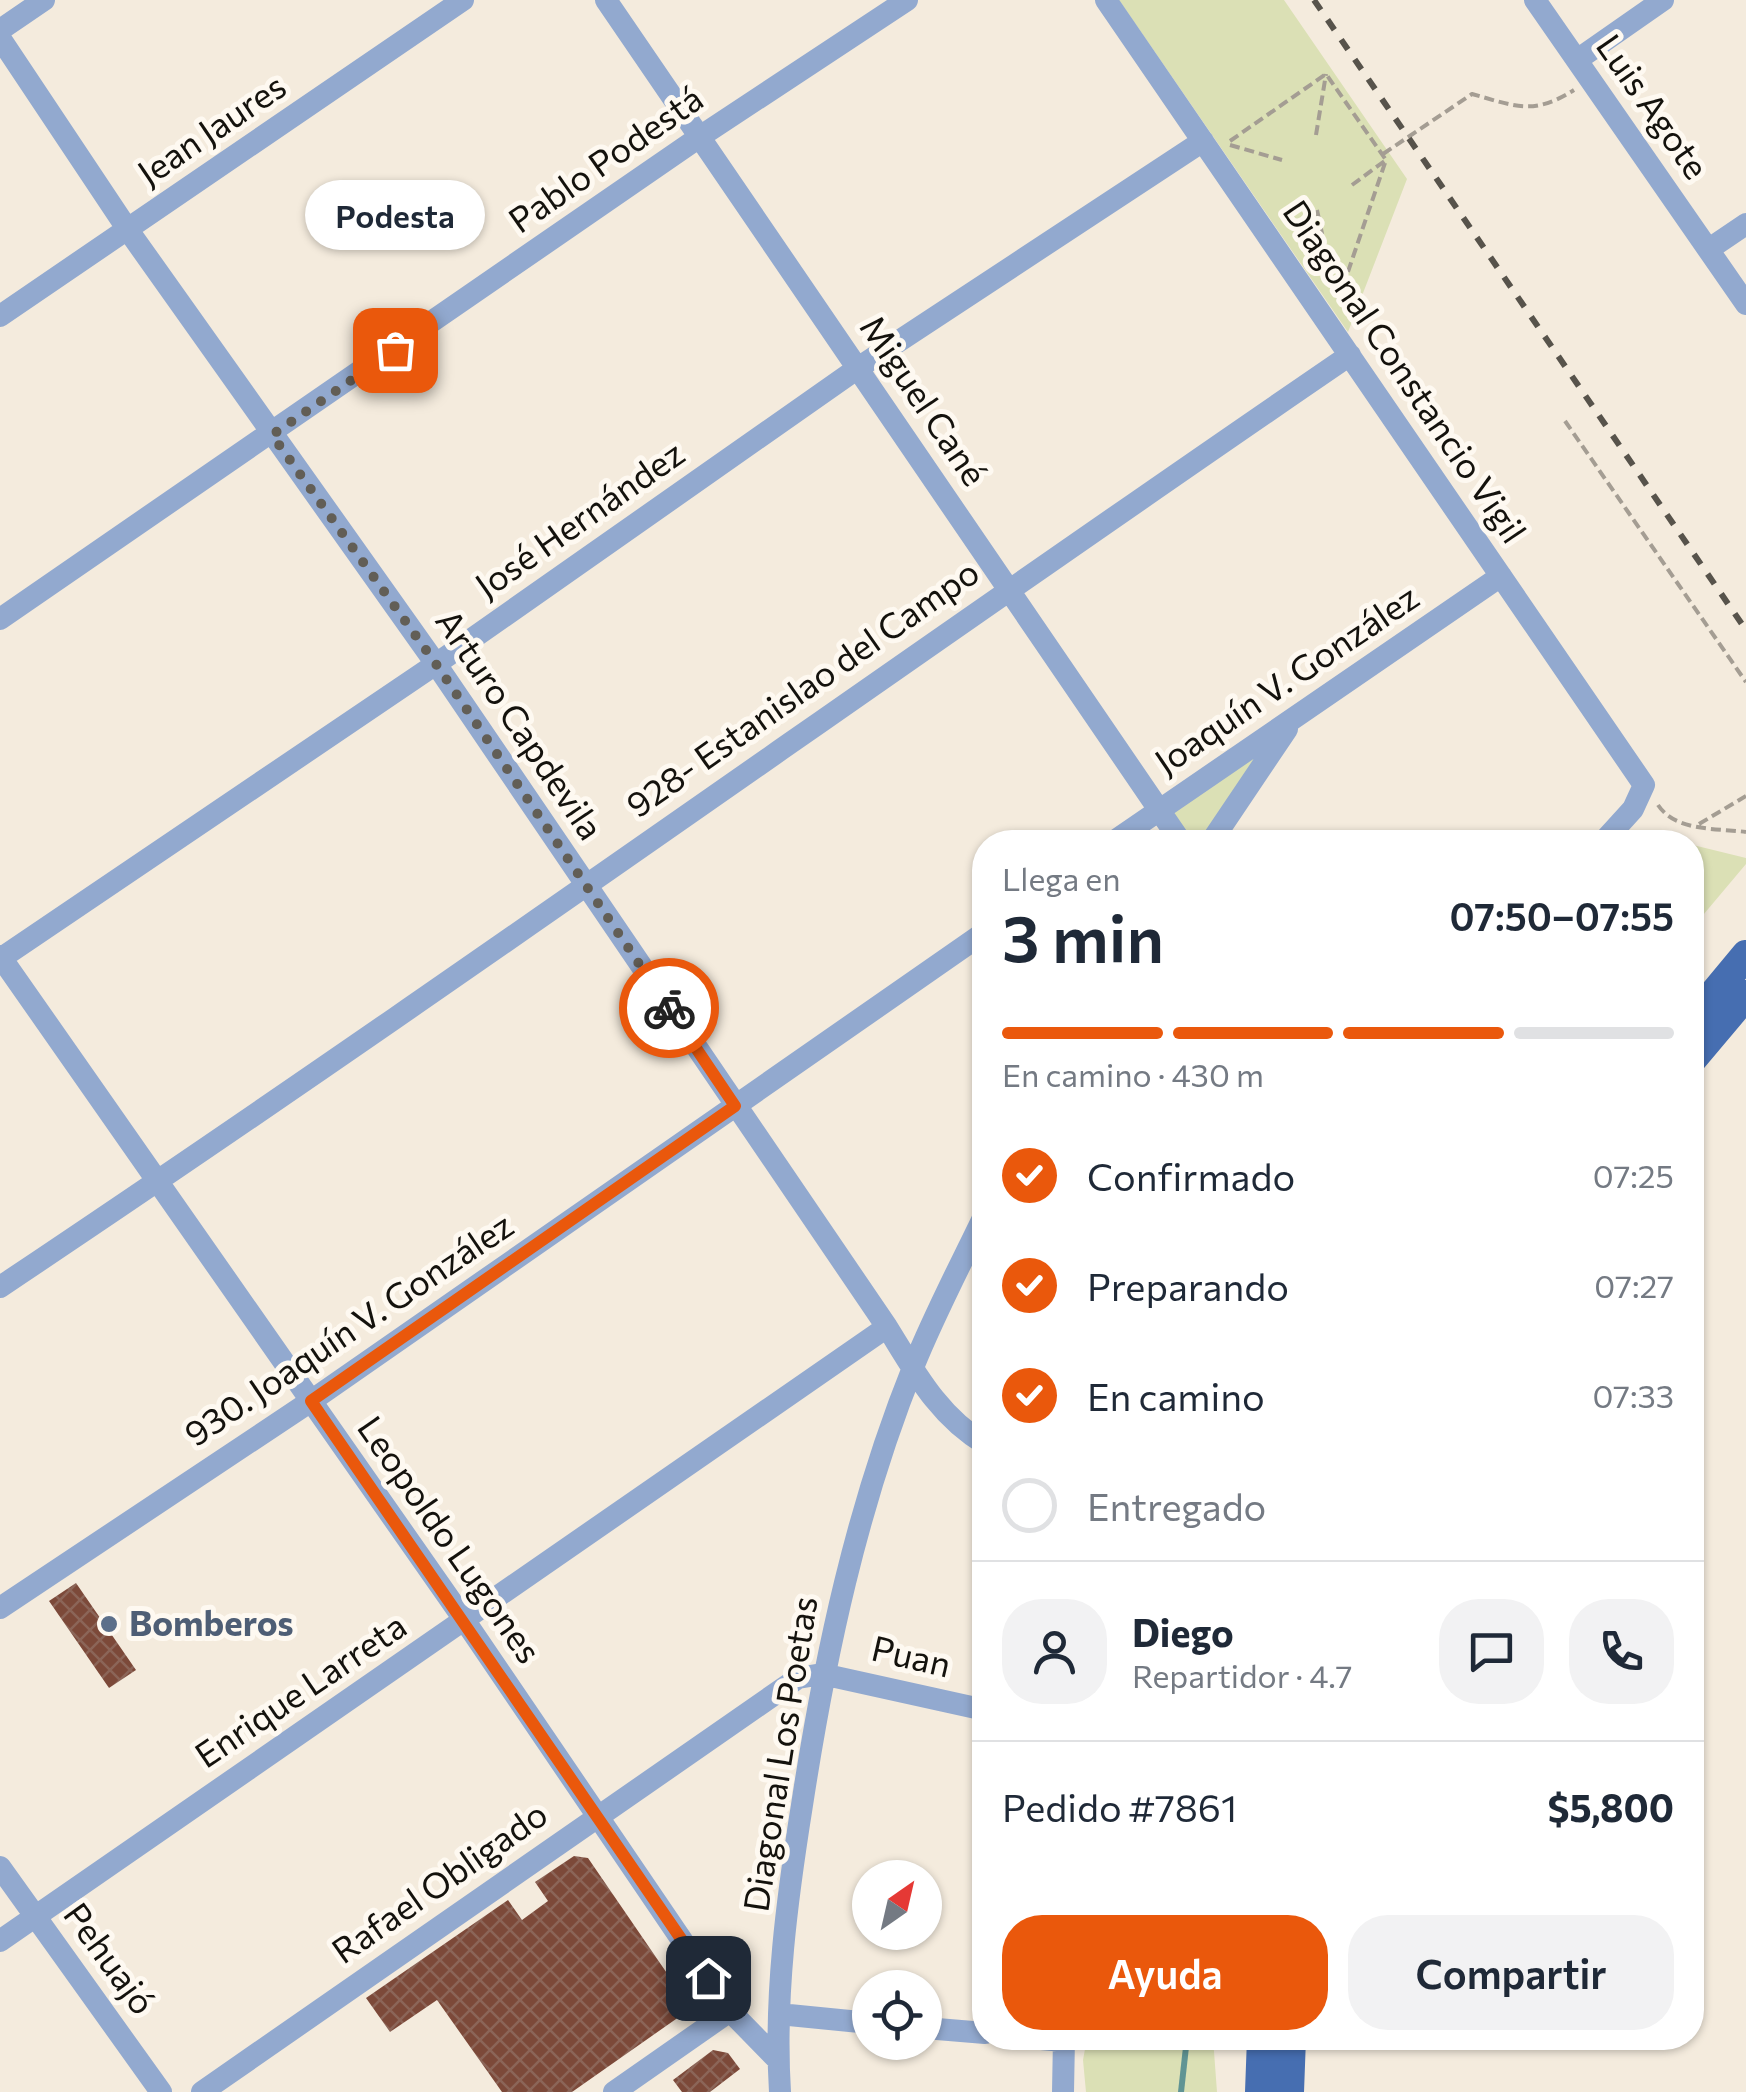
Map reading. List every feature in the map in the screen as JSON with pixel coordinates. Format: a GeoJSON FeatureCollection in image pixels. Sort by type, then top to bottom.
{"type":"FeatureCollection","features":[{"type":"Feature","properties":{"kind":"main road"},"geometry":{"type":"LineString","coordinates":[[1704,1006],[1746,955]]}},
{"type":"Feature","properties":{"kind":"main road"},"geometry":{"type":"LineString","coordinates":[[1704,1046],[1746,995]]}},
{"type":"Feature","properties":{"kind":"main road"},"geometry":{"type":"LineString","coordinates":[[1288,2092],[1290,2050]]}},
{"type":"Feature","properties":{"kind":"main road"},"geometry":{"type":"LineString","coordinates":[[1308,2050],[1308,2092]]}},
{"type":"Feature","properties":{"kind":"street"},"geometry":{"type":"LineString","coordinates":[[0,30],[44,0]]}},
{"type":"Feature","properties":{"kind":"street","name":"Jean Jaures"},"geometry":{"type":"LineString","coordinates":[[0,316],[463,0]]}},
{"type":"Feature","properties":{"kind":"street","name":"Miguel Cané"},"geometry":{"type":"LineString","coordinates":[[606,0],[1172,830]]}},
{"type":"Feature","properties":{"kind":"street","name":"Pablo Podestá"},"geometry":{"type":"LineString","coordinates":[[0,620],[701,136],[908,0]]}},
{"type":"Feature","properties":{"kind":"street","name":"Diagonal Constancio Vigil"},"geometry":{"type":"LineString","coordinates":[[1106,0],[1644,785]]}},
{"type":"Feature","properties":{"kind":"street","name":"Luis Agote"},"geometry":{"type":"LineString","coordinates":[[1535,0],[1746,304]]}},
{"type":"Feature","properties":{"kind":"street"},"geometry":{"type":"LineString","coordinates":[[1584,70],[1663,0]]}},
{"type":"Feature","properties":{"kind":"street","name":"Arturo Capdevila"},"geometry":{"type":"LineString","coordinates":[[0,38],[128,230],[436,664],[887,1326],[935,1404],[972,1435]]}},
{"type":"Feature","properties":{"kind":"street","name":"José Hernández"},"geometry":{"type":"LineString","coordinates":[[0,958],[436,664],[858,368],[1203,141]]}},
{"type":"Feature","properties":{"kind":"street"},"geometry":{"type":"LineString","coordinates":[[1709,249],[1746,224]]}},
{"type":"Feature","properties":{"kind":"street","name":"928- Estanislao del Campo"},"geometry":{"type":"LineString","coordinates":[[0,1287],[1350,354]]}},
{"type":"Feature","properties":{"kind":"street","name":"Joaquín V. González"},"geometry":{"type":"LineString","coordinates":[[1130,830],[1501,576]]}},
{"type":"Feature","properties":{"kind":"street"},"geometry":{"type":"LineString","coordinates":[[1219,830],[1294,720]]}},
{"type":"Feature","properties":{"kind":"street"},"geometry":{"type":"LineString","coordinates":[[1614,830],[1633,809],[1644,785]]}},
{"type":"Feature","properties":{"kind":"street"},"geometry":{"type":"LineString","coordinates":[[735,1106],[972,941]]}},
{"type":"Feature","properties":{"kind":"street","name":"Leopoldo Lugones"},"geometry":{"type":"LineString","coordinates":[[0,958],[465,1621],[730,2011],[778,2060]]}},
{"type":"Feature","properties":{"kind":"street","name":"930. Joaquín V. González"},"geometry":{"type":"LineString","coordinates":[[0,1608],[311,1401],[735,1106]]}},
{"type":"Feature","properties":{"kind":"street","name":"Diagonal Los Poetas"},"geometry":{"type":"LineString","coordinates":[[780,2092],[779,2014],[794,1858],[822,1674],[860,1522],[912,1369],[972,1242]]}},
{"type":"Feature","properties":{"kind":"street","name":"Enrique Larreta"},"geometry":{"type":"LineString","coordinates":[[0,1941],[887,1326]]}},
{"type":"Feature","properties":{"kind":"street","name":"Puan"},"geometry":{"type":"LineString","coordinates":[[822,1674],[972,1707]]}},
{"type":"Feature","properties":{"kind":"street","name":"Rafael Obligado"},"geometry":{"type":"LineString","coordinates":[[202,2092],[780,1688],[798,1678],[822,1674]]}},
{"type":"Feature","properties":{"kind":"street","name":"Pehuajó"},"geometry":{"type":"LineString","coordinates":[[0,1867],[161,2092]]}},
{"type":"Feature","properties":{"kind":"street"},"geometry":{"type":"LineString","coordinates":[[614,2092],[730,2011]]}},
{"type":"Feature","properties":{"kind":"street"},"geometry":{"type":"LineString","coordinates":[[779,2014],[852,2021]]}},
{"type":"Feature","properties":{"kind":"street"},"geometry":{"type":"LineString","coordinates":[[942,2029],[972,2032]]}},
{"type":"Feature","properties":{"kind":"street"},"geometry":{"type":"LineString","coordinates":[[1063,2092],[1064,2050]]}},
{"type":"Feature","properties":{"kind":"path"},"geometry":{"type":"LineString","coordinates":[[1352,185],[1472,94],[1510,106],[1532,108],[1553,103],[1584,70]]}},
{"type":"Feature","properties":{"kind":"path"},"geometry":{"type":"LineString","coordinates":[[1326,74],[1384,157]]}},
{"type":"Feature","properties":{"kind":"path"},"geometry":{"type":"LineString","coordinates":[[1316,136],[1326,74]]}},
{"type":"Feature","properties":{"kind":"path"},"geometry":{"type":"LineString","coordinates":[[1282,160],[1226,144],[1326,74]]}},
{"type":"Feature","properties":{"kind":"path"},"geometry":{"type":"LineString","coordinates":[[1317,210],[1338,304],[1384,157]]}},
{"type":"Feature","properties":{"kind":"path"},"geometry":{"type":"LineString","coordinates":[[1565,421],[1746,682]]}},
{"type":"Feature","properties":{"kind":"path"},"geometry":{"type":"LineString","coordinates":[[1644,785],[1666,818],[1746,832]]}},
{"type":"Feature","properties":{"kind":"path"},"geometry":{"type":"LineString","coordinates":[[1696,826],[1746,796]]}},
{"type":"Feature","properties":{"kind":"green space"},"geometry":{"type":"Polygon","coordinates":[[[1119,0],[1284,0],[1407,179],[1348,332],[1119,0]]]}},
{"type":"Feature","properties":{"kind":"green space"},"geometry":{"type":"Polygon","coordinates":[[[1279,735],[1209,830],[1184,830],[1167,811],[1279,735]]]}},
{"type":"Feature","properties":{"kind":"green space"},"geometry":{"type":"Polygon","coordinates":[[[1704,848],[1746,858],[1746,864],[1704,914],[1704,848]]]}},
{"type":"Feature","properties":{"kind":"green space"},"geometry":{"type":"Polygon","coordinates":[[[1085,2050],[1214,2050],[1217,2092],[1086,2092],[1085,2050]]]}},
{"type":"Feature","properties":{"kind":"building"},"geometry":{"type":"Polygon","coordinates":[[[76,1583],[136,1670],[109,1688],[49,1601],[76,1583]]]}},
{"type":"Feature","properties":{"kind":"building"},"geometry":{"type":"Polygon","coordinates":[[[574,1856],[588,1858],[686,2001],[686,2012],[572,2092],[502,2092],[437,2000],[390,2032],[366,1998],[508,1900],[522,1920],[548,1901],[535,1882],[574,1856]]]}},
{"type":"Feature","properties":{"kind":"building"},"geometry":{"type":"Polygon","coordinates":[[[713,2050],[728,2053],[740,2069],[710,2092],[682,2092],[673,2080],[713,2050]]]}},
{"type":"Feature","properties":{"kind":"waterway"},"geometry":{"type":"LineString","coordinates":[[1181,2092],[1186,2050]]}},
{"type":"Feature","properties":{"kind":"railway"},"geometry":{"type":"LineString","coordinates":[[1314,0],[1746,630]]}},
{"type":"Feature","properties":{"kind":"way so far"},"geometry":{"type":"LineString","coordinates":[[395,350],[272,435],[436,664],[669,1008]]}},
{"type":"Feature","properties":{"kind":"place","name":"Podesta"},"geometry":{"type":"Point","coordinates":[395,350]}},
{"type":"Feature","properties":{"kind":"place","name":"Bomberos"},"geometry":{"type":"Point","coordinates":[109,1624]}},
{"type":"Feature","properties":{"kind":"route"},"geometry":{"type":"LineString","coordinates":[[669,1008],[735,1106],[311,1401],[708,1978]]}}]}
